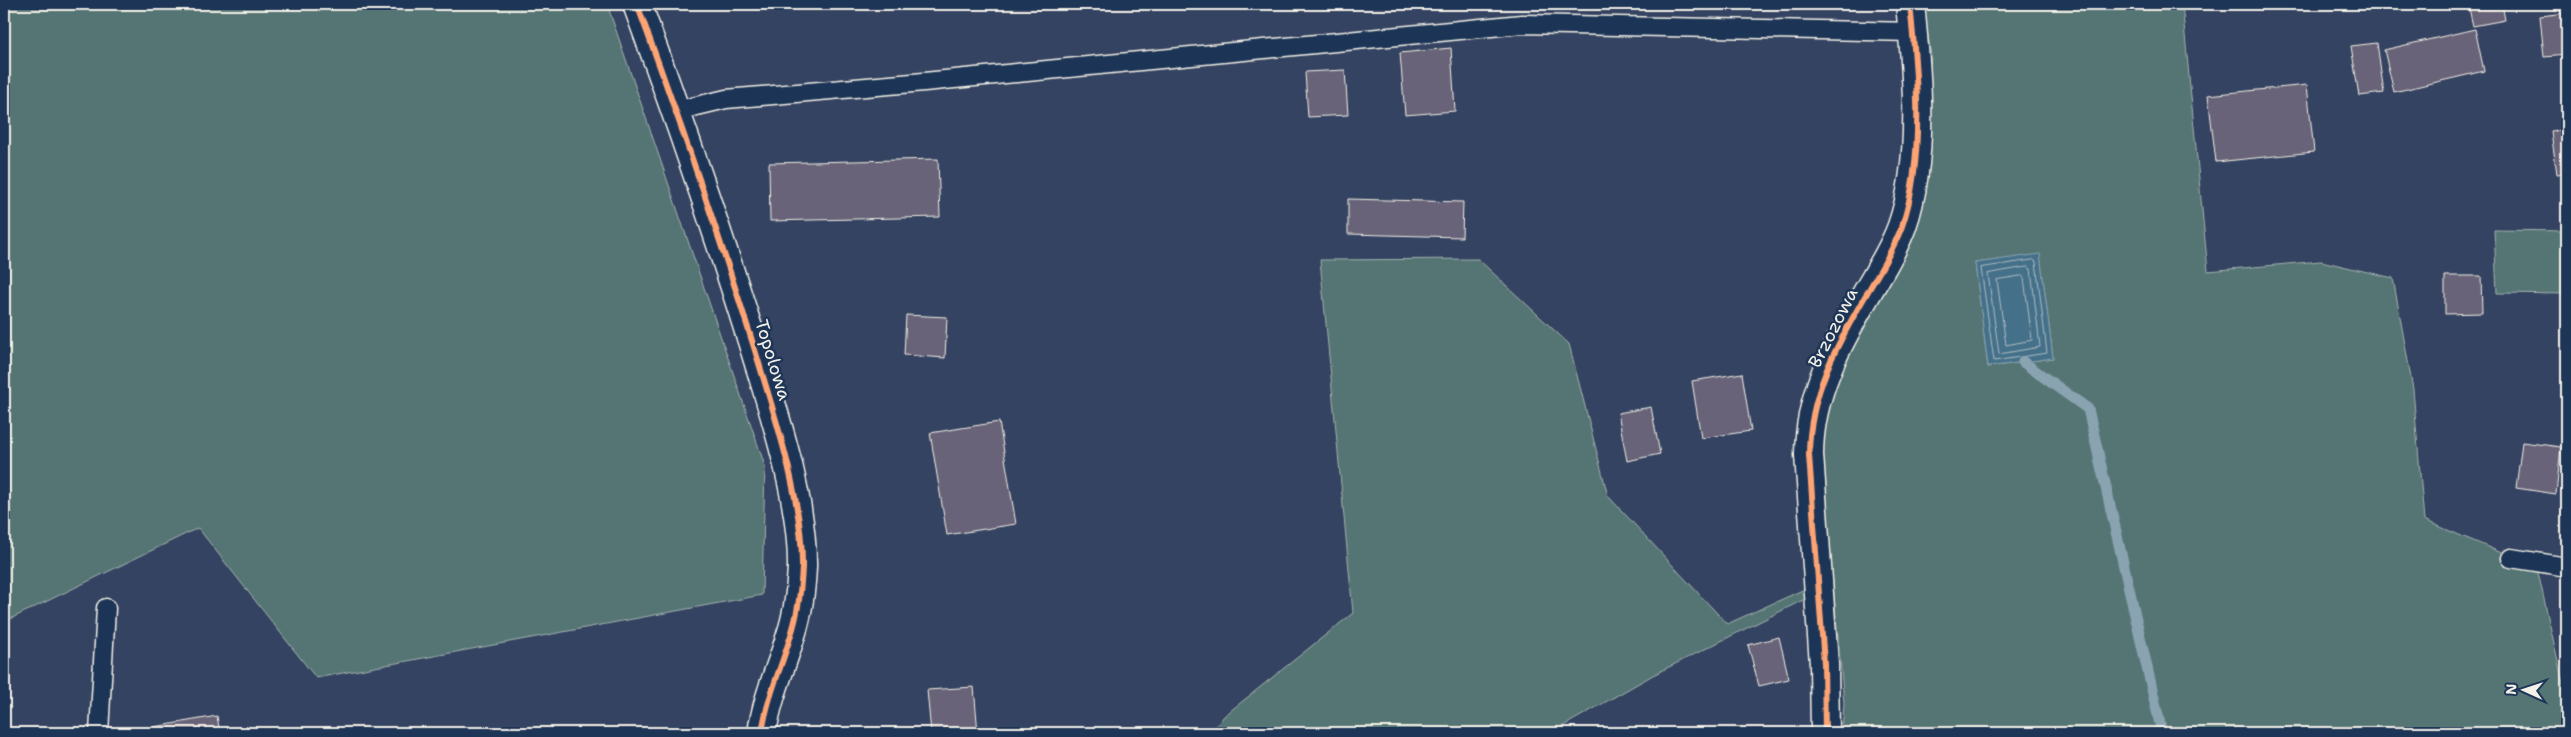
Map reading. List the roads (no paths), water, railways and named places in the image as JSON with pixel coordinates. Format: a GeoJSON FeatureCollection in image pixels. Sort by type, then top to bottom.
{"type":"FeatureCollection","features":[{"type":"Feature","properties":{"kind":"street","name":"Topolowa"},"geometry":{"type":"LineString","coordinates":[[638,4],[722,245],[766,388],[799,514],[802,569],[797,605],[792,633],[770,692],[762,733]]}},
{"type":"Feature","properties":{"kind":"street","name":"Brzozowa"},"geometry":{"type":"LineString","coordinates":[[1825,733],[1824,664],[1809,455],[1809,428],[1815,401],[1828,368],[1844,331],[1882,267],[1902,227],[1913,186],[1917,140],[1913,32],[1910,4]]}},
{"type":"Feature","properties":{"kind":"lane"},"geometry":{"type":"LineString","coordinates":[[676,111],[726,98],[924,82],[1522,24],[1913,32]]}},
{"type":"Feature","properties":{"kind":"lane"},"geometry":{"type":"LineString","coordinates":[[2511,558],[2567,567]]}},
{"type":"Feature","properties":{"kind":"lane"},"geometry":{"type":"LineString","coordinates":[[98,733],[106,608]]}},
{"type":"Feature","properties":{"kind":"water"},"geometry":{"type":"Polygon","coordinates":[[[2040,254],[2053,358],[1988,367],[1975,263],[2040,254]]]}},
{"type":"Feature","properties":{"kind":"waterway"},"geometry":{"type":"LineString","coordinates":[[2023,362],[2088,409],[2162,733]]}}]}
